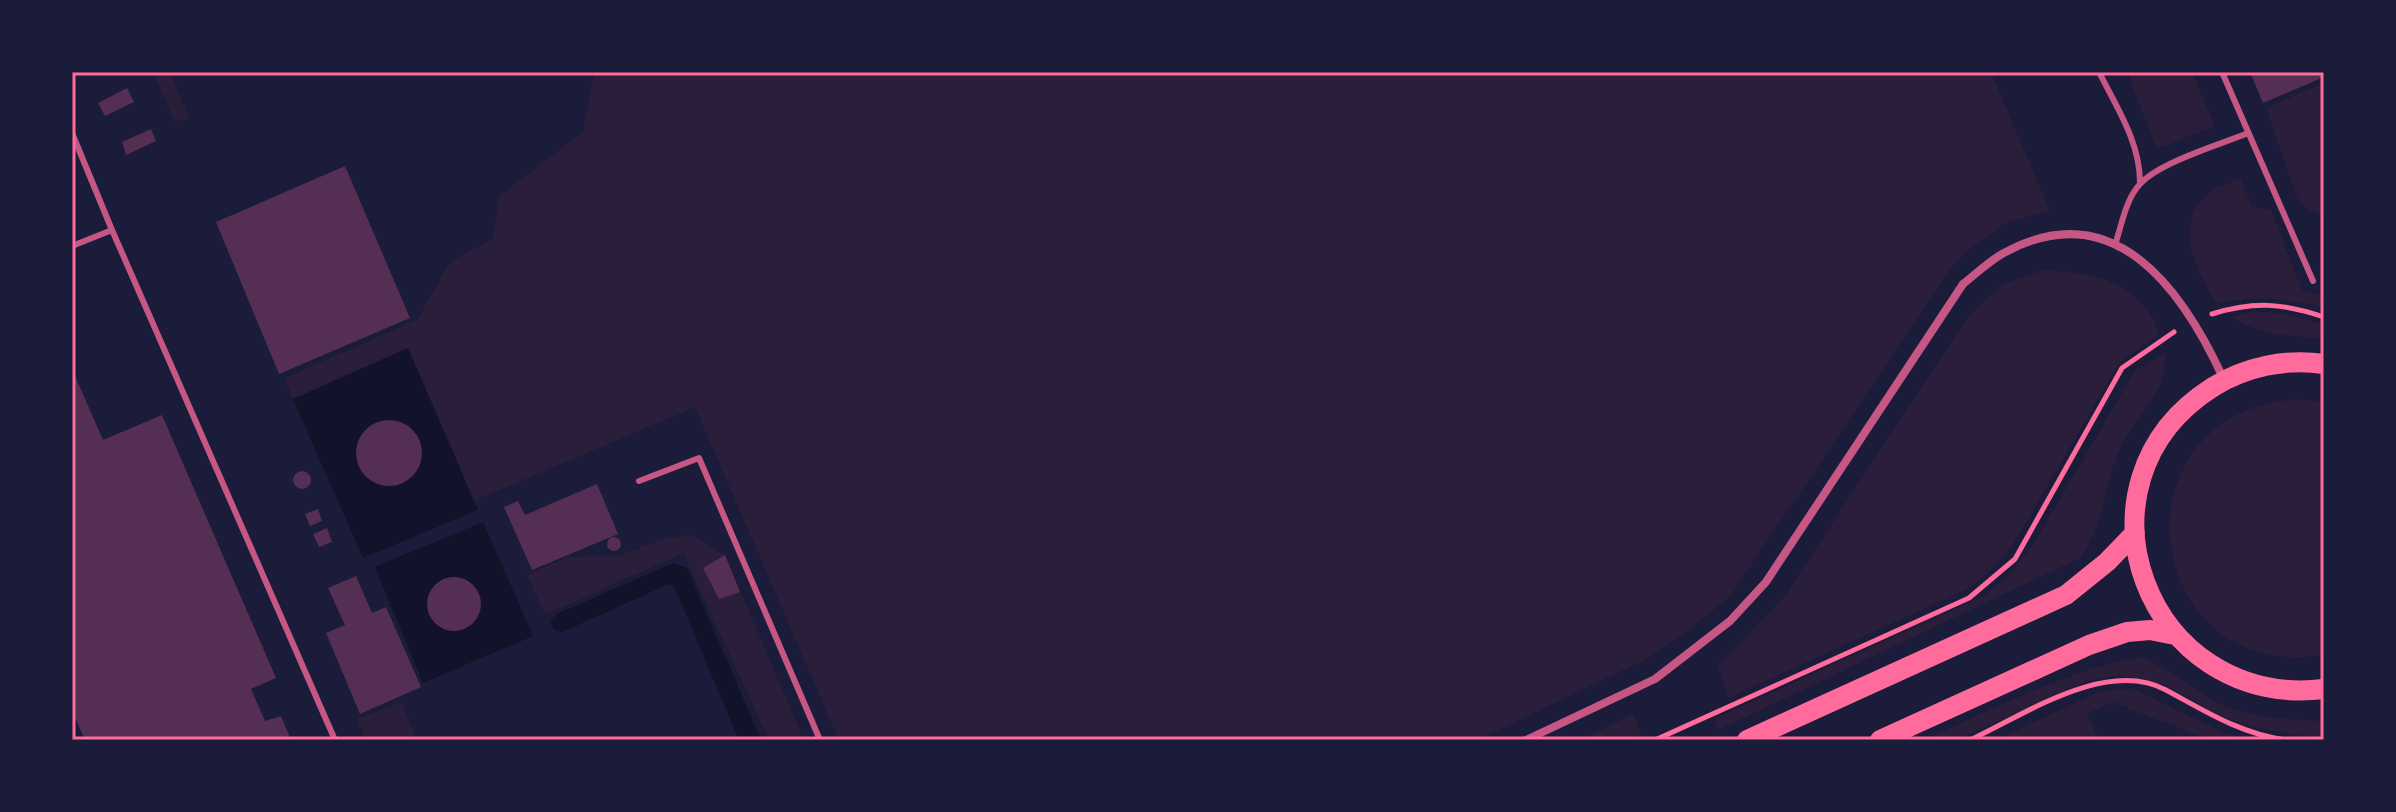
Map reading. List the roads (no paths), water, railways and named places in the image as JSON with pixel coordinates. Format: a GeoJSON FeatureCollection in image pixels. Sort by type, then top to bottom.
{"type":"FeatureCollection","features":[{"type":"Feature","properties":{"kind":"main road"},"geometry":{"type":"LineString","coordinates":[[2324,364],[2287,363],[2255,368],[2224,380],[2197,397],[2175,418],[2143,472],[2135,533],[2146,588],[2175,635],[2201,660],[2231,677],[2265,688],[2300,692],[2324,689]]}},
{"type":"Feature","properties":{"kind":"main road"},"geometry":{"type":"LineString","coordinates":[[1747,740],[2066,595],[2107,562],[2135,533]]}},
{"type":"Feature","properties":{"kind":"main road"},"geometry":{"type":"LineString","coordinates":[[1880,740],[2089,645],[2127,632],[2150,630],[2175,635]]}},
{"type":"Feature","properties":{"kind":"street"},"geometry":{"type":"LineString","coordinates":[[1526,740],[1655,679],[1730,621],[1766,582],[1963,284],[2000,255],[2032,240],[2072,235],[2116,242],[2142,258],[2195,321],[2224,380]]}},
{"type":"Feature","properties":{"kind":"lane"},"geometry":{"type":"LineString","coordinates":[[2099,72],[2140,161],[2140,183]]}},
{"type":"Feature","properties":{"kind":"lane"},"geometry":{"type":"LineString","coordinates":[[2222,72],[2313,281]]}},
{"type":"Feature","properties":{"kind":"lane"},"geometry":{"type":"LineString","coordinates":[[72,133],[335,740]]}},
{"type":"Feature","properties":{"kind":"lane"},"geometry":{"type":"LineString","coordinates":[[2116,242],[2129,199],[2140,183],[2157,171],[2248,133]]}},
{"type":"Feature","properties":{"kind":"lane"},"geometry":{"type":"LineString","coordinates":[[72,246],[112,230]]}},
{"type":"Feature","properties":{"kind":"lane"},"geometry":{"type":"LineString","coordinates":[[639,481],[699,458],[820,740]]}}]}
